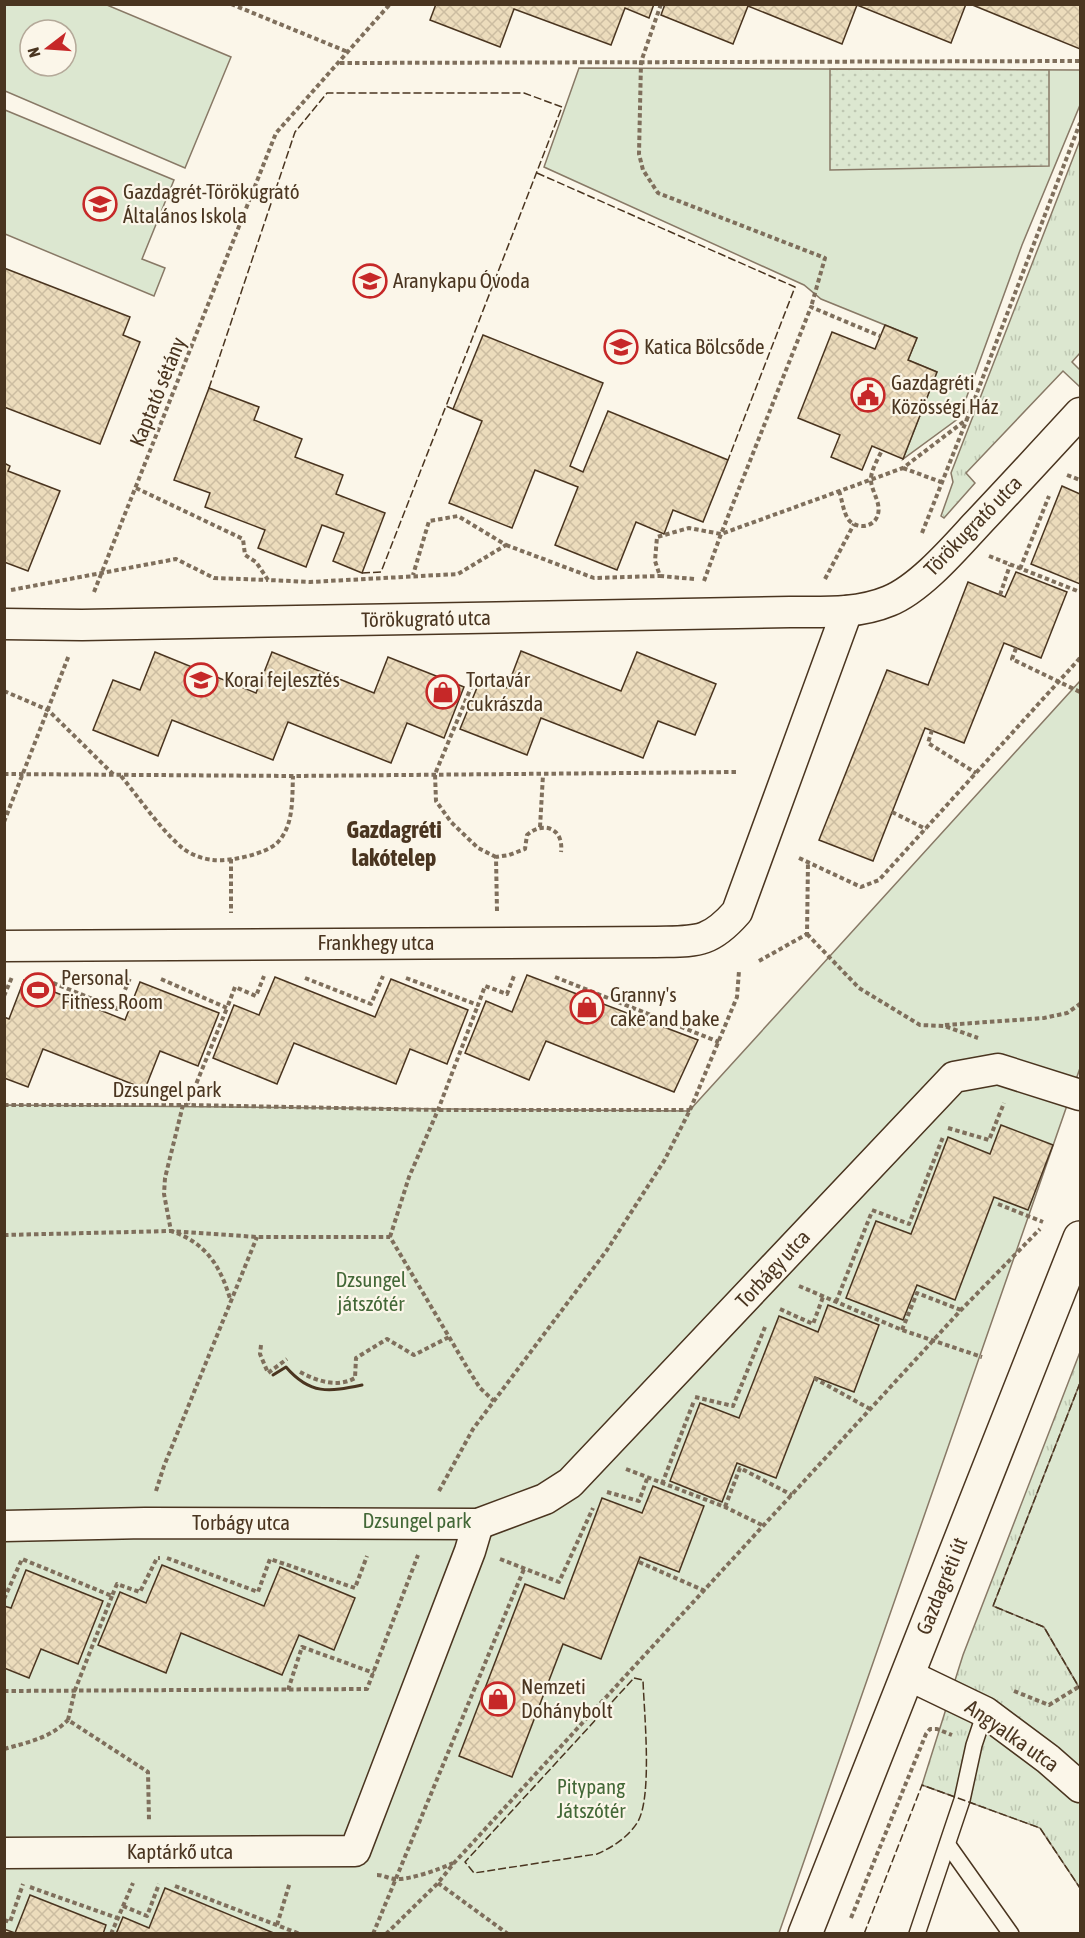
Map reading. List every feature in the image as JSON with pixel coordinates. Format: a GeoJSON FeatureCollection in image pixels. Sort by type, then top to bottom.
{"type":"FeatureCollection","features":[{"type":"Feature","properties":{"kind":"street","name":"Törökugrató utca"},"geometry":{"type":"LineString","coordinates":[[4,624],[82,625],[847,611],[869,608],[892,600],[915,584],[946,557],[1080,413]]}},
{"type":"Feature","properties":{"kind":"street","name":"Frankhegy utca"},"geometry":{"type":"LineString","coordinates":[[10,956],[232,944],[683,942],[704,939],[722,929],[737,912],[847,611]]}},
{"type":"Feature","properties":{"kind":"street","name":"Torbágy utca"},"geometry":{"type":"LineString","coordinates":[[4,1526],[145,1523],[478,1524],[545,1499],[570,1483],[954,1077],[998,1069],[1080,1095]]}},
{"type":"Feature","properties":{"kind":"street","name":"Gazdagréti út"},"geometry":{"type":"LineString","coordinates":[[806,1934],[1080,1238]]}},
{"type":"Feature","properties":{"kind":"street","name":"Kaptárkő utca"},"geometry":{"type":"LineString","coordinates":[[4,1853],[355,1851],[470,1551],[478,1524]]}},
{"type":"Feature","properties":{"kind":"street","name":"Angyalka utca"},"geometry":{"type":"LineString","coordinates":[[908,1675],[985,1712],[1048,1758],[1080,1787]]}},
{"type":"Feature","properties":{"kind":"lane"},"geometry":{"type":"LineString","coordinates":[[917,1934],[962,1800],[974,1745],[985,1712]]}},
{"type":"Feature","properties":{"kind":"lane"},"geometry":{"type":"LineString","coordinates":[[948,1845],[1011,1934]]}},
{"type":"Feature","properties":{"kind":"path"},"geometry":{"type":"LineString","coordinates":[[231,4],[348,52]]}},
{"type":"Feature","properties":{"kind":"path","name":"Kaptató sétány"},"geometry":{"type":"LineString","coordinates":[[4,822],[276,133],[390,4]]}},
{"type":"Feature","properties":{"kind":"path"},"geometry":{"type":"LineString","coordinates":[[661,4],[641,62],[639,154],[644,170],[658,193],[825,258],[811,307],[721,534],[702,589]]}},
{"type":"Feature","properties":{"kind":"path"},"geometry":{"type":"LineString","coordinates":[[339,63],[1080,61]]}},
{"type":"Feature","properties":{"kind":"path"},"geometry":{"type":"LineString","coordinates":[[921,536],[1080,123]]}},
{"type":"Feature","properties":{"kind":"path"},"geometry":{"type":"LineString","coordinates":[[811,307],[880,336]]}},
{"type":"Feature","properties":{"kind":"path"},"geometry":{"type":"LineString","coordinates":[[660,576],[655,561],[657,537],[689,528],[721,534],[903,468],[967,419]]}},
{"type":"Feature","properties":{"kind":"path"},"geometry":{"type":"LineString","coordinates":[[839,491],[848,519],[854,524],[869,525],[876,520],[879,512],[871,480],[882,450]]}},
{"type":"Feature","properties":{"kind":"path"},"geometry":{"type":"LineString","coordinates":[[903,468],[941,482]]}},
{"type":"Feature","properties":{"kind":"path"},"geometry":{"type":"LineString","coordinates":[[1059,472],[1080,480]]}},
{"type":"Feature","properties":{"kind":"path"},"geometry":{"type":"LineString","coordinates":[[136,488],[243,539],[245,555],[256,562],[268,580]]}},
{"type":"Feature","properties":{"kind":"path"},"geometry":{"type":"LineString","coordinates":[[1020,568],[1050,494]]}},
{"type":"Feature","properties":{"kind":"path"},"geometry":{"type":"LineString","coordinates":[[413,575],[429,521],[458,516],[506,545],[594,578],[660,576],[705,580]]}},
{"type":"Feature","properties":{"kind":"path"},"geometry":{"type":"LineString","coordinates":[[824,580],[854,524]]}},
{"type":"Feature","properties":{"kind":"path"},"geometry":{"type":"LineString","coordinates":[[176,559],[214,578],[310,582],[458,574],[506,545]]}},
{"type":"Feature","properties":{"kind":"path"},"geometry":{"type":"LineString","coordinates":[[982,554],[1080,592]]}},
{"type":"Feature","properties":{"kind":"path"},"geometry":{"type":"LineString","coordinates":[[4,590],[183,556]]}},
{"type":"Feature","properties":{"kind":"path"},"geometry":{"type":"LineString","coordinates":[[1000,595],[1010,565]]}},
{"type":"Feature","properties":{"kind":"path"},"geometry":{"type":"LineString","coordinates":[[1016,648],[1012,659],[1080,692]]}},
{"type":"Feature","properties":{"kind":"path"},"geometry":{"type":"LineString","coordinates":[[799,858],[861,887],[879,880],[1080,658]]}},
{"type":"Feature","properties":{"kind":"path"},"geometry":{"type":"LineString","coordinates":[[475,678],[435,774],[436,801],[451,822],[478,848],[496,857],[525,849],[527,835],[540,827],[548,827],[560,837],[561,852]]}},
{"type":"Feature","properties":{"kind":"path"},"geometry":{"type":"LineString","coordinates":[[4,691],[48,710],[118,776],[181,847],[197,856],[215,861],[231,859],[265,851],[278,842],[291,815],[293,776]]}},
{"type":"Feature","properties":{"kind":"path"},"geometry":{"type":"LineString","coordinates":[[932,730],[928,743],[976,773]]}},
{"type":"Feature","properties":{"kind":"path"},"geometry":{"type":"LineString","coordinates":[[4,774],[293,776],[737,772]]}},
{"type":"Feature","properties":{"kind":"path"},"geometry":{"type":"LineString","coordinates":[[540,827],[543,775]]}},
{"type":"Feature","properties":{"kind":"path"},"geometry":{"type":"LineString","coordinates":[[892,812],[926,829]]}},
{"type":"Feature","properties":{"kind":"path"},"geometry":{"type":"LineString","coordinates":[[496,857],[497,893]]}},
{"type":"Feature","properties":{"kind":"path"},"geometry":{"type":"LineString","coordinates":[[231,859],[232,944]]}},
{"type":"Feature","properties":{"kind":"path"},"geometry":{"type":"LineString","coordinates":[[808,861],[807,934],[859,988],[920,1025]]}},
{"type":"Feature","properties":{"kind":"path"},"geometry":{"type":"LineString","coordinates":[[759,961],[807,934]]}},
{"type":"Feature","properties":{"kind":"path"},"geometry":{"type":"LineString","coordinates":[[4,996],[10,956]]}},
{"type":"Feature","properties":{"kind":"path"},"geometry":{"type":"LineString","coordinates":[[36,975],[117,1009],[135,968]]}},
{"type":"Feature","properties":{"kind":"path"},"geometry":{"type":"LineString","coordinates":[[299,976],[370,1004],[386,970]]}},
{"type":"Feature","properties":{"kind":"path"},"geometry":{"type":"LineString","coordinates":[[4,1691],[367,1689],[429,1524],[439,1490],[473,1429],[607,1250],[664,1161],[690,1110],[737,997],[740,971]]}},
{"type":"Feature","properties":{"kind":"path"},"geometry":{"type":"LineString","coordinates":[[494,1401],[480,1388],[390,1237],[409,1177],[438,1110],[485,986],[507,994],[516,973]]}},
{"type":"Feature","properties":{"kind":"path"},"geometry":{"type":"LineString","coordinates":[[396,974],[478,1005]]}},
{"type":"Feature","properties":{"kind":"path"},"geometry":{"type":"LineString","coordinates":[[171,1231],[164,1194],[165,1178],[186,1105],[235,987],[256,996],[264,975]]}},
{"type":"Feature","properties":{"kind":"path"},"geometry":{"type":"LineString","coordinates":[[553,976],[719,1042]]}},
{"type":"Feature","properties":{"kind":"path"},"geometry":{"type":"LineString","coordinates":[[155,977],[227,1008]]}},
{"type":"Feature","properties":{"kind":"path"},"geometry":{"type":"LineString","coordinates":[[944,1026],[1044,1018],[1067,1013],[1080,1004]]}},
{"type":"Feature","properties":{"kind":"path"},"geometry":{"type":"LineString","coordinates":[[947,1128],[989,1140],[1008,1094]]}},
{"type":"Feature","properties":{"kind":"path","name":"Dzsungel park"},"geometry":{"type":"LineString","coordinates":[[4,1105],[186,1105],[438,1110],[690,1110]]}},
{"type":"Feature","properties":{"kind":"path"},"geometry":{"type":"LineString","coordinates":[[863,1207],[909,1224],[950,1120]]}},
{"type":"Feature","properties":{"kind":"path"},"geometry":{"type":"LineString","coordinates":[[998,1204],[1043,1222]]}},
{"type":"Feature","properties":{"kind":"path"},"geometry":{"type":"LineString","coordinates":[[836,1302],[873,1211]]}},
{"type":"Feature","properties":{"kind":"path"},"geometry":{"type":"LineString","coordinates":[[386,1934],[438,1883],[961,1310],[1040,1229]]}},
{"type":"Feature","properties":{"kind":"path"},"geometry":{"type":"LineString","coordinates":[[4,1235],[171,1231],[257,1237],[390,1237]]}},
{"type":"Feature","properties":{"kind":"path"},"geometry":{"type":"LineString","coordinates":[[171,1231],[189,1237],[213,1261],[225,1282],[231,1302]]}},
{"type":"Feature","properties":{"kind":"path"},"geometry":{"type":"LineString","coordinates":[[145,1523],[164,1466],[257,1237]]}},
{"type":"Feature","properties":{"kind":"path"},"geometry":{"type":"LineString","coordinates":[[793,1283],[902,1330],[982,1357]]}},
{"type":"Feature","properties":{"kind":"path"},"geometry":{"type":"LineString","coordinates":[[902,1330],[917,1293],[961,1310]]}},
{"type":"Feature","properties":{"kind":"path"},"geometry":{"type":"LineString","coordinates":[[773,1307],[813,1324],[823,1297]]}},
{"type":"Feature","properties":{"kind":"path"},"geometry":{"type":"LineString","coordinates":[[685,1395],[733,1406],[769,1318]]}},
{"type":"Feature","properties":{"kind":"path"},"geometry":{"type":"LineString","coordinates":[[300,1372],[315,1380],[333,1383],[350,1381],[355,1378],[356,1358],[387,1339],[414,1355],[449,1337]]}},
{"type":"Feature","properties":{"kind":"path"},"geometry":{"type":"LineString","coordinates":[[261,1346],[260,1354],[268,1373],[287,1359]]}},
{"type":"Feature","properties":{"kind":"path"},"geometry":{"type":"LineString","coordinates":[[814,1378],[870,1410]]}},
{"type":"Feature","properties":{"kind":"path"},"geometry":{"type":"LineString","coordinates":[[662,1484],[695,1398]]}},
{"type":"Feature","properties":{"kind":"path"},"geometry":{"type":"LineString","coordinates":[[621,1467],[647,1479],[725,1507],[764,1526]]}},
{"type":"Feature","properties":{"kind":"path"},"geometry":{"type":"LineString","coordinates":[[725,1507],[740,1468],[792,1495]]}},
{"type":"Feature","properties":{"kind":"path"},"geometry":{"type":"LineString","coordinates":[[601,1491],[639,1501],[647,1479]]}},
{"type":"Feature","properties":{"kind":"path"},"geometry":{"type":"LineString","coordinates":[[493,1556],[559,1582],[596,1501]]}},
{"type":"Feature","properties":{"kind":"path"},"geometry":{"type":"LineString","coordinates":[[4,1749],[42,1739],[58,1730],[68,1719],[75,1690],[117,1584],[140,1592],[157,1558],[168,1557],[258,1592],[270,1559],[355,1588],[376,1523]]}},
{"type":"Feature","properties":{"kind":"path"},"geometry":{"type":"LineString","coordinates":[[4,1599],[22,1559],[112,1596]]}},
{"type":"Feature","properties":{"kind":"path"},"geometry":{"type":"LineString","coordinates":[[639,1562],[705,1591]]}},
{"type":"Feature","properties":{"kind":"path"},"geometry":{"type":"LineString","coordinates":[[372,1934],[524,1569]]}},
{"type":"Feature","properties":{"kind":"path"},"geometry":{"type":"LineString","coordinates":[[288,1690],[302,1647],[374,1673]]}},
{"type":"Feature","properties":{"kind":"path"},"geometry":{"type":"LineString","coordinates":[[1049,1705],[1080,1686]]}},
{"type":"Feature","properties":{"kind":"path"},"geometry":{"type":"LineString","coordinates":[[68,1719],[148,1772],[148,1790]]}},
{"type":"Feature","properties":{"kind":"path"},"geometry":{"type":"LineString","coordinates":[[111,1934],[139,1867],[149,1853]]}},
{"type":"Feature","properties":{"kind":"path"},"geometry":{"type":"LineString","coordinates":[[851,1918],[874,1861]]}},
{"type":"Feature","properties":{"kind":"path"},"geometry":{"type":"LineString","coordinates":[[123,1906],[147,1916],[160,1880]]}},
{"type":"Feature","properties":{"kind":"path"},"geometry":{"type":"LineString","coordinates":[[438,1883],[508,1934]]}},
{"type":"Feature","properties":{"kind":"path"},"geometry":{"type":"LineString","coordinates":[[4,1920],[10,1922],[23,1884],[117,1918]]}},
{"type":"Feature","properties":{"kind":"path"},"geometry":{"type":"LineString","coordinates":[[171,1884],[300,1934]]}},
{"type":"Feature","properties":{"kind":"green space"},"geometry":{"type":"Polygon","coordinates":[[[4,5],[107,5],[231,57],[185,168],[5,91],[4,5]]]}},
{"type":"Feature","properties":{"kind":"green space"},"geometry":{"type":"Polygon","coordinates":[[[579,68],[1080,70],[1080,105],[1022,245],[959,418],[903,459],[937,372],[908,360],[917,338],[821,299],[804,285],[544,167],[579,68]]]}},
{"type":"Feature","properties":{"kind":"green space"},"geometry":{"type":"Polygon","coordinates":[[[830,69],[1049,70],[1049,166],[830,170],[830,69]]]}},
{"type":"Feature","properties":{"kind":"green space"},"geometry":{"type":"Polygon","coordinates":[[[5,110],[174,180],[142,259],[165,268],[154,296],[5,234],[5,110]]]}},
{"type":"Feature","properties":{"kind":"green space"},"geometry":{"type":"Polygon","coordinates":[[[1080,140],[1080,353],[1072,362],[1080,370],[1080,387],[1063,371],[966,473],[975,483],[944,518],[941,516],[953,482],[951,473],[1080,140]]]}},
{"type":"Feature","properties":{"kind":"green space","name":"Dzsungel park"},"geometry":{"type":"Polygon","coordinates":[[[1080,681],[1080,1068],[779,1933],[5,1933],[4,1105],[689,1111],[1080,681]]]}},
{"type":"Feature","properties":{"kind":"green space"},"geometry":{"type":"Polygon","coordinates":[[[1080,1352],[1080,1383],[994,1605],[1044,1627],[1080,1689],[1080,1888],[1040,1828],[922,1785],[963,1655],[1080,1352]]]}},
{"type":"Feature","properties":{"kind":"green space"},"geometry":{"type":"Polygon","coordinates":[[[1080,1383],[1080,1689],[1044,1627],[993,1606],[1080,1383]]]}},
{"type":"Feature","properties":{"kind":"building"},"geometry":{"type":"Polygon","coordinates":[[[436,4],[654,4],[649,18],[625,8],[611,45],[514,9],[500,47],[430,20],[436,4]]]}},
{"type":"Feature","properties":{"kind":"building"},"geometry":{"type":"Polygon","coordinates":[[[665,4],[966,4],[951,43],[857,5],[842,44],[748,6],[733,44],[661,15],[665,4]]]}},
{"type":"Feature","properties":{"kind":"building"},"geometry":{"type":"Polygon","coordinates":[[[970,4],[1080,4],[1080,49],[970,4]]]}},
{"type":"Feature","properties":{"kind":"building"},"geometry":{"type":"Polygon","coordinates":[[[4,268],[130,317],[123,335],[140,342],[100,444],[4,407],[4,268]]]}},
{"type":"Feature","properties":{"kind":"building","name":"Gazdagréti Közösségi Ház"},"geometry":{"type":"Polygon","coordinates":[[[885,325],[917,338],[908,360],[937,372],[903,459],[872,446],[862,470],[831,457],[840,435],[798,418],[832,332],[875,349],[885,325]]]}},
{"type":"Feature","properties":{"kind":"building"},"geometry":{"type":"Polygon","coordinates":[[[483,335],[603,383],[570,466],[583,472],[608,411],[728,460],[703,522],[673,510],[664,534],[636,522],[617,570],[555,545],[578,487],[535,470],[512,528],[449,503],[482,421],[453,409],[483,335]]]}},
{"type":"Feature","properties":{"kind":"building"},"geometry":{"type":"Polygon","coordinates":[[[209,388],[259,407],[254,420],[302,439],[295,457],[343,475],[336,494],[385,513],[362,573],[333,561],[344,533],[322,525],[306,567],[258,548],[265,530],[205,507],[210,493],[174,480],[209,388]]]}},
{"type":"Feature","properties":{"kind":"building"},"geometry":{"type":"Polygon","coordinates":[[[4,463],[10,466],[8,471],[60,491],[28,571],[4,562],[4,463]]]}},
{"type":"Feature","properties":{"kind":"building"},"geometry":{"type":"Polygon","coordinates":[[[1062,486],[1080,494],[1080,584],[1031,564],[1062,486]]]}},
{"type":"Feature","properties":{"kind":"building"},"geometry":{"type":"Polygon","coordinates":[[[1016,572],[1067,592],[1041,658],[1004,643],[964,743],[925,728],[873,861],[819,840],[887,670],[928,685],[968,582],[1005,597],[1016,572]]]}},
{"type":"Feature","properties":{"kind":"building"},"geometry":{"type":"Polygon","coordinates":[[[521,651],[621,691],[637,652],[716,684],[695,735],[658,721],[643,758],[541,718],[527,755],[460,729],[481,678],[507,688],[521,651]]]}},
{"type":"Feature","properties":{"kind":"building"},"geometry":{"type":"Polygon","coordinates":[[[155,652],[256,693],[272,652],[374,693],[388,657],[464,687],[444,738],[407,723],[391,763],[288,722],[273,760],[172,720],[158,756],[93,730],[113,680],[140,690],[155,652]]]}},
{"type":"Feature","properties":{"kind":"building"},"geometry":{"type":"Polygon","coordinates":[[[527,975],[698,1040],[674,1092],[546,1041],[529,1080],[465,1053],[486,1001],[512,1012],[527,975]]]}},
{"type":"Feature","properties":{"kind":"building"},"geometry":{"type":"Polygon","coordinates":[[[275,977],[375,1017],[391,979],[468,1010],[447,1064],[410,1049],[396,1084],[294,1043],[277,1084],[213,1058],[234,1005],[259,1015],[275,977]]]}},
{"type":"Feature","properties":{"kind":"building"},"geometry":{"type":"Polygon","coordinates":[[[24,980],[125,1020],[140,982],[219,1013],[198,1066],[160,1051],[145,1089],[43,1049],[28,1087],[4,1078],[4,1017],[9,1019],[24,980]]]}},
{"type":"Feature","properties":{"kind":"building"},"geometry":{"type":"Polygon","coordinates":[[[1001,1125],[1053,1145],[1028,1210],[994,1197],[955,1300],[917,1285],[903,1320],[846,1298],[876,1221],[911,1234],[948,1137],[990,1154],[1001,1125]]]}},
{"type":"Feature","properties":{"kind":"building"},"geometry":{"type":"Polygon","coordinates":[[[828,1305],[879,1325],[854,1392],[815,1377],[776,1478],[737,1463],[722,1502],[670,1481],[700,1403],[739,1418],[779,1316],[818,1332],[828,1305]]]}},
{"type":"Feature","properties":{"kind":"building"},"geometry":{"type":"Polygon","coordinates":[[[653,1486],[704,1506],[679,1572],[640,1557],[601,1659],[563,1644],[512,1777],[459,1756],[525,1584],[564,1599],[602,1498],[642,1513],[653,1486]]]}},
{"type":"Feature","properties":{"kind":"building"},"geometry":{"type":"Polygon","coordinates":[[[162,1565],[264,1606],[280,1567],[355,1598],[334,1650],[299,1635],[282,1675],[181,1633],[166,1673],[98,1645],[120,1592],[146,1603],[162,1565]]]}},
{"type":"Feature","properties":{"kind":"building"},"geometry":{"type":"Polygon","coordinates":[[[26,1570],[103,1601],[78,1664],[41,1649],[29,1678],[4,1668],[4,1606],[11,1608],[26,1570]]]}},
{"type":"Feature","properties":{"kind":"building"},"geometry":{"type":"Polygon","coordinates":[[[165,1888],[276,1934],[116,1934],[123,1917],[149,1928],[165,1888]]]}},
{"type":"Feature","properties":{"kind":"building"},"geometry":{"type":"Polygon","coordinates":[[[30,1895],[106,1925],[103,1934],[4,1934],[4,1929],[15,1933],[30,1895]]]}},
{"type":"Feature","properties":{"kind":"fence"},"geometry":{"type":"LineString","coordinates":[[209,388],[295,132],[327,93],[524,93],[562,107],[446,406]]}},
{"type":"Feature","properties":{"kind":"fence"},"geometry":{"type":"LineString","coordinates":[[537,173],[795,287],[728,460]]}},
{"type":"Feature","properties":{"kind":"fence"},"geometry":{"type":"LineString","coordinates":[[362,573],[381,572],[446,406],[453,409]]}},
{"type":"Feature","properties":{"kind":"fence"},"geometry":{"type":"LineString","coordinates":[[1080,1383],[993,1606],[1044,1627],[1080,1689]]}},
{"type":"Feature","properties":{"kind":"fence"},"geometry":{"type":"LineString","coordinates":[[634,1678],[643,1680],[646,1776],[642,1811],[637,1823],[629,1833],[597,1854],[474,1873],[465,1862],[634,1678]]}},
{"type":"Feature","properties":{"kind":"fence"},"geometry":{"type":"LineString","coordinates":[[864,1934],[922,1785],[1040,1828],[1080,1888]]}},
{"type":"Feature","properties":{"kind":"wall"},"geometry":{"type":"LineString","coordinates":[[273,1375],[286,1367],[303,1383],[312,1387],[330,1390],[362,1385]]}},
{"type":"Feature","properties":{"kind":"place","name":"Gazdagrét-Törökugrató Általános Iskola"},"geometry":{"type":"Point","coordinates":[100,204]}},
{"type":"Feature","properties":{"kind":"place","name":"Aranykapu Óvoda"},"geometry":{"type":"Point","coordinates":[370,281]}},
{"type":"Feature","properties":{"kind":"place","name":"Katica Bölcsőde"},"geometry":{"type":"Point","coordinates":[621,347]}},
{"type":"Feature","properties":{"kind":"place","name":"Gazdagréti Közösségi Ház"},"geometry":{"type":"Point","coordinates":[868,395]}},
{"type":"Feature","properties":{"kind":"place","name":"Korai fejlesztés"},"geometry":{"type":"Point","coordinates":[201,680]}},
{"type":"Feature","properties":{"kind":"place","name":"Tortavár cukrászda"},"geometry":{"type":"Point","coordinates":[443,692]}},
{"type":"Feature","properties":{"kind":"place","name":"Personal Fitness Room"},"geometry":{"type":"Point","coordinates":[38,990]}},
{"type":"Feature","properties":{"kind":"place","name":"Granny's cake and bake"},"geometry":{"type":"Point","coordinates":[587,1007]}},
{"type":"Feature","properties":{"kind":"place","name":"Nemzeti Dohánybolt"},"geometry":{"type":"Point","coordinates":[498,1699]}},
{"type":"Feature","properties":{"kind":"district","name":"Gazdagréti lakótelep"},"geometry":{"type":"Point","coordinates":[394,844]}},
{"type":"Feature","properties":{"kind":"park label","name":"Dzsungel játszótér"},"geometry":{"type":"Point","coordinates":[371,1292]}},
{"type":"Feature","properties":{"kind":"park label","name":"Pitypang Játszótér"},"geometry":{"type":"Point","coordinates":[591,1799]}}]}
